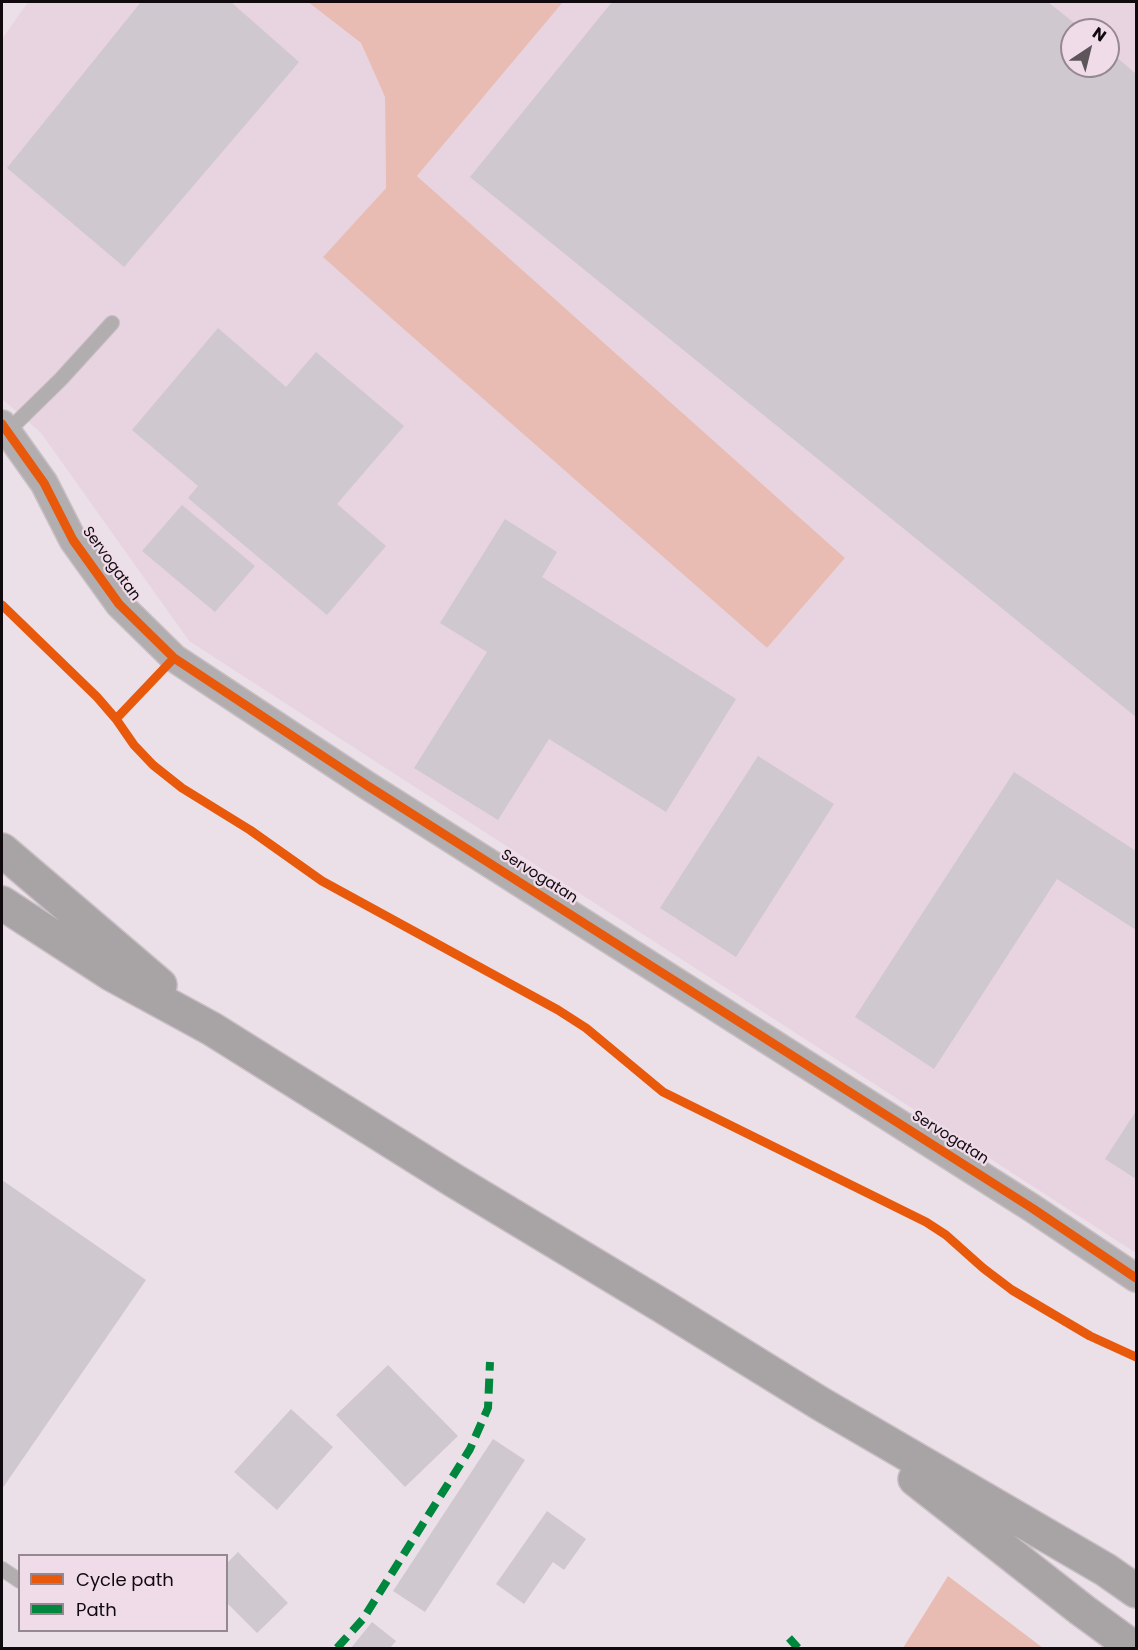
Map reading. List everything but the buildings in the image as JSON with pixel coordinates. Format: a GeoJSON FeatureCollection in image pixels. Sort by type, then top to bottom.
{"type":"FeatureCollection","features":[{"type":"Feature","properties":{"kind":"main road"},"geometry":{"type":"LineString","coordinates":[[2,850],[212,1029]]}},
{"type":"Feature","properties":{"kind":"main road"},"geometry":{"type":"LineString","coordinates":[[2,903],[111,974],[212,1029],[453,1180],[821,1404],[1106,1570],[1137,1591]]}},
{"type":"Feature","properties":{"kind":"main road"},"geometry":{"type":"LineString","coordinates":[[821,1404],[1082,1610],[1134,1648]]}},
{"type":"Feature","properties":{"kind":"street","name":"Servogatan"},"geometry":{"type":"LineString","coordinates":[[5,427],[44,483],[73,540],[119,604],[174,658],[368,786],[1012,1195],[1137,1278]]}},
{"type":"Feature","properties":{"kind":"lane"},"geometry":{"type":"LineString","coordinates":[[5,427],[61,380],[112,323]]}},
{"type":"Feature","properties":{"kind":"lane"},"geometry":{"type":"LineString","coordinates":[[2,1569],[18,1580]]}},
{"type":"Feature","properties":{"kind":"shaded area"},"geometry":{"type":"Polygon","coordinates":[[[28,2],[308,2],[361,43],[385,97],[386,188],[324,256],[767,648],[845,558],[417,176],[563,2],[1136,2],[1136,1253],[189,641],[41,433],[2,399],[2,39],[28,2]]]}},
{"type":"Feature","properties":{"kind":"shaded area"},"geometry":{"type":"Polygon","coordinates":[[[308,2],[563,2],[417,176],[845,558],[767,648],[323,257],[386,188],[385,97],[361,43],[308,2]]]}},
{"type":"Feature","properties":{"kind":"shaded area"},"geometry":{"type":"Polygon","coordinates":[[[948,1576],[1043,1648],[903,1648],[948,1576]]]}},
{"type":"Feature","properties":{"kind":"marked path"},"geometry":{"type":"LineString","coordinates":[[337,1648],[363,1619],[470,1449],[488,1408],[490,1362]]}},
{"type":"Feature","properties":{"kind":"marked path"},"geometry":{"type":"LineString","coordinates":[[789,1638],[798,1648]]}},
{"type":"Feature","properties":{"kind":"cycle path"},"geometry":{"type":"LineString","coordinates":[[2,424],[44,483],[73,540],[119,604],[174,658],[368,786],[1032,1208],[1136,1278]]}},
{"type":"Feature","properties":{"kind":"cycle path"},"geometry":{"type":"LineString","coordinates":[[2,605],[97,697],[134,745],[153,765],[182,788],[250,830],[322,881],[558,1010],[586,1028],[663,1092],[926,1222],[946,1235],[1012,1290],[1090,1336],[1136,1357]]}},
{"type":"Feature","properties":{"kind":"cycle path"},"geometry":{"type":"LineString","coordinates":[[116,719],[174,658]]}}]}
